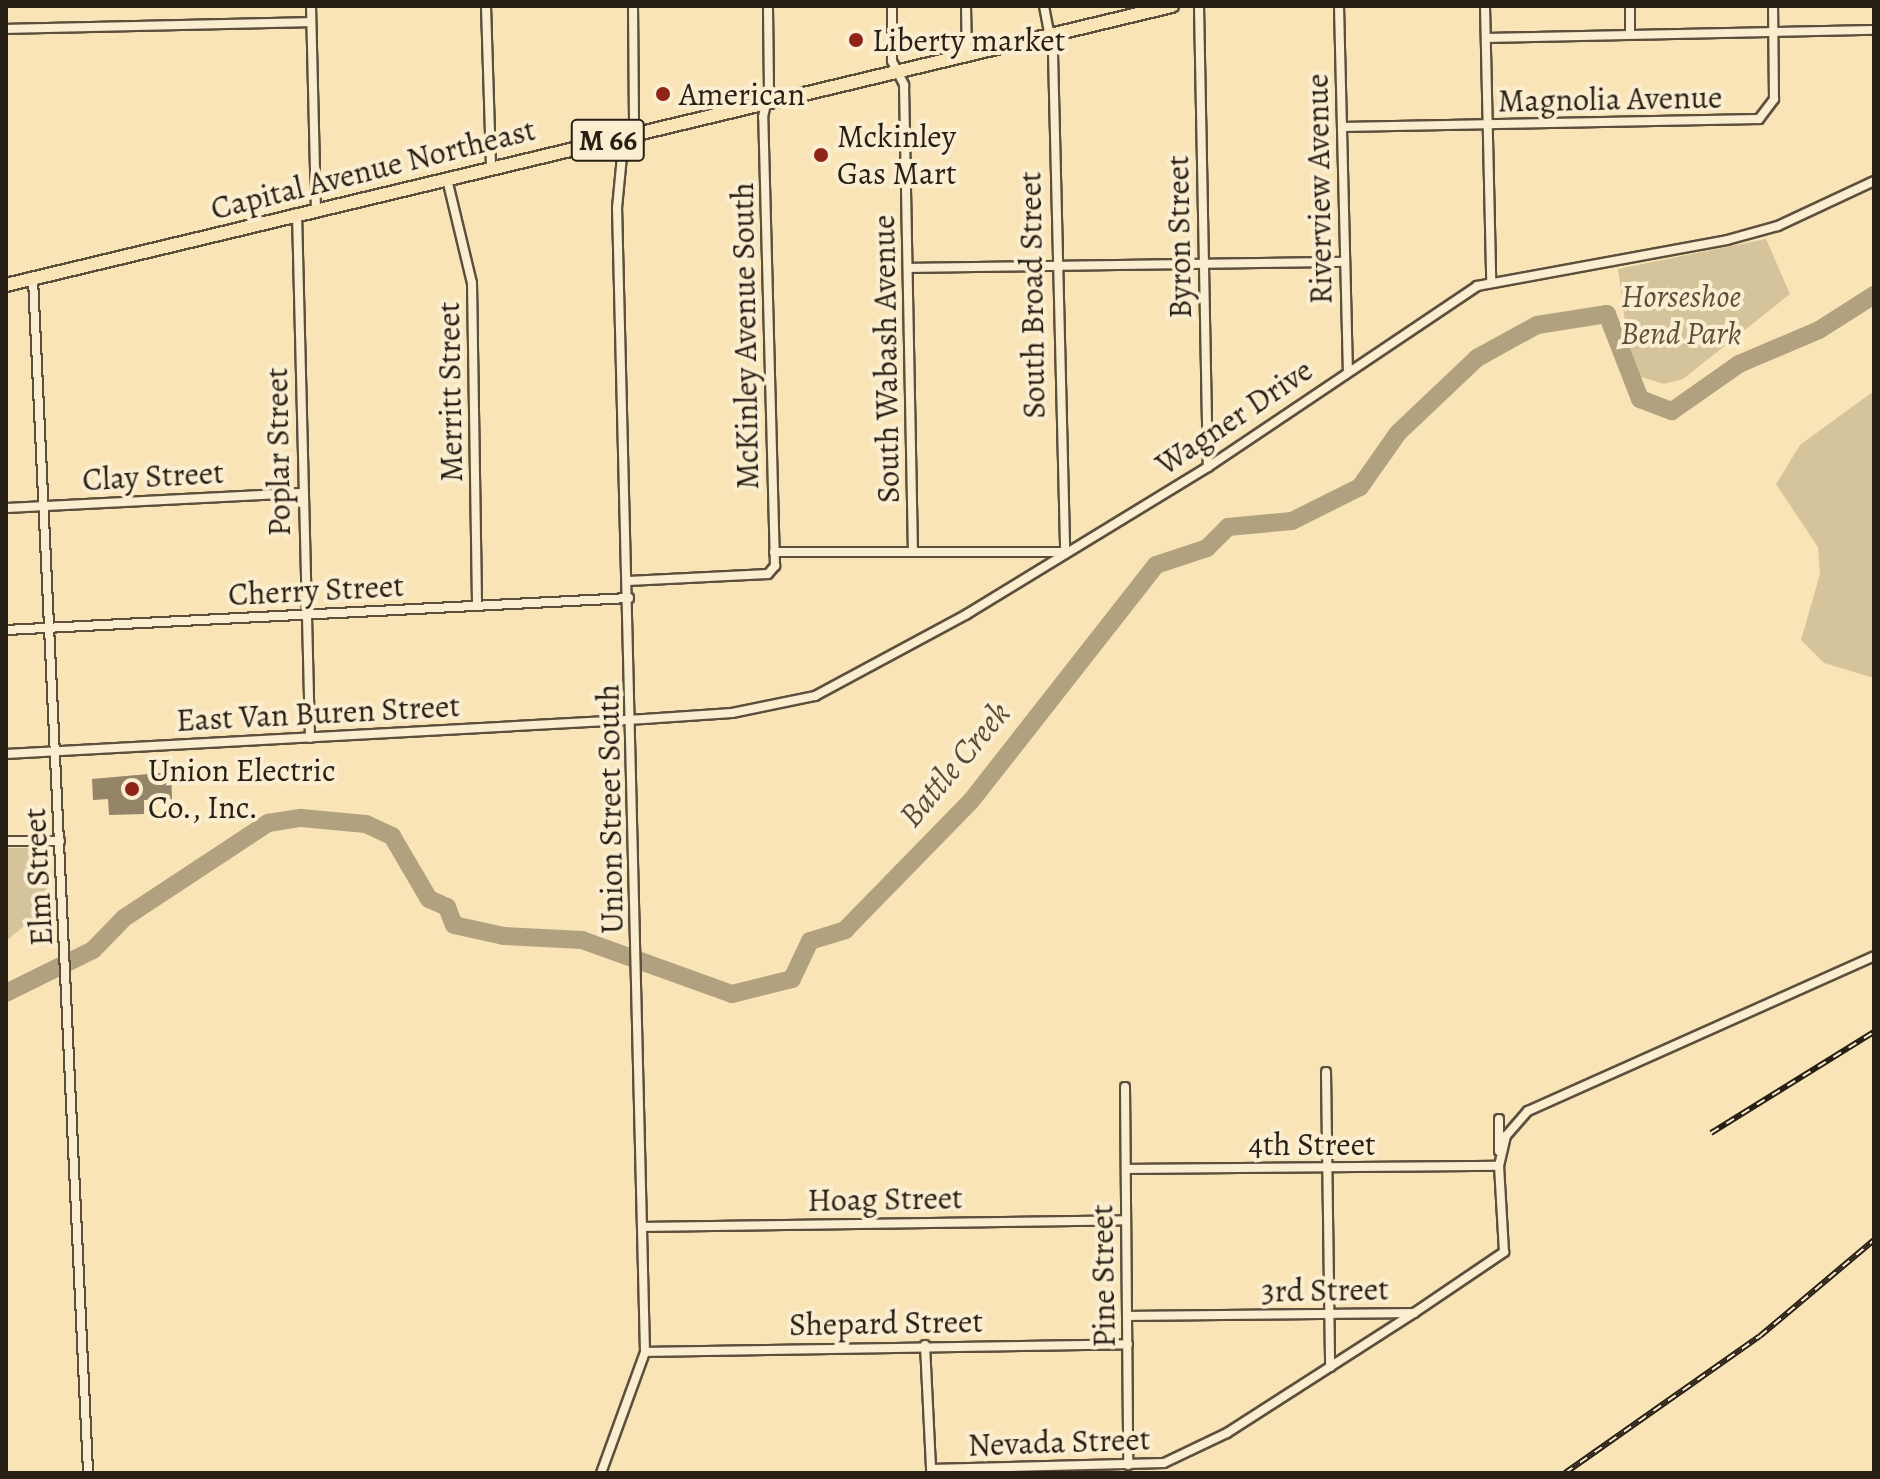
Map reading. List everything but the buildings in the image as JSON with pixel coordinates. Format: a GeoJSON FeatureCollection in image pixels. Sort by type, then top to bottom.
{"type":"FeatureCollection","features":[{"type":"Feature","properties":{"kind":"main road","name":"Capital Avenue Northeast"},"geometry":{"type":"LineString","coordinates":[[6,285],[297,213],[899,74],[1172,6]]}},
{"type":"Feature","properties":{"kind":"street"},"geometry":{"type":"LineString","coordinates":[[311,6],[316,209]]}},
{"type":"Feature","properties":{"kind":"street"},"geometry":{"type":"LineString","coordinates":[[486,6],[491,169]]}},
{"type":"Feature","properties":{"kind":"street","name":"Union Street South"},"geometry":{"type":"LineString","coordinates":[[601,1473],[645,1352],[633,720],[617,208],[630,137],[633,6]]}},
{"type":"Feature","properties":{"kind":"street","name":"McKinley Avenue South"},"geometry":{"type":"LineString","coordinates":[[628,581],[768,574],[775,566],[768,6]]}},
{"type":"Feature","properties":{"kind":"street","name":"South Wabash Avenue"},"geometry":{"type":"LineString","coordinates":[[892,6],[892,61],[904,85],[913,549]]}},
{"type":"Feature","properties":{"kind":"street"},"geometry":{"type":"LineString","coordinates":[[966,6],[967,57]]}},
{"type":"Feature","properties":{"kind":"street","name":"South Broad Street"},"geometry":{"type":"LineString","coordinates":[[1044,6],[1048,38],[1065,552]]}},
{"type":"Feature","properties":{"kind":"street","name":"Byron Street"},"geometry":{"type":"LineString","coordinates":[[1199,6],[1208,467]]}},
{"type":"Feature","properties":{"kind":"street","name":"Riverview Avenue"},"geometry":{"type":"LineString","coordinates":[[1339,6],[1348,370]]}},
{"type":"Feature","properties":{"kind":"street"},"geometry":{"type":"LineString","coordinates":[[1485,6],[1491,280]]}},
{"type":"Feature","properties":{"kind":"street"},"geometry":{"type":"LineString","coordinates":[[1630,6],[1630,34]]}},
{"type":"Feature","properties":{"kind":"street","name":"Magnolia Avenue"},"geometry":{"type":"LineString","coordinates":[[1342,127],[1759,119],[1774,99],[1773,6]]}},
{"type":"Feature","properties":{"kind":"street"},"geometry":{"type":"LineString","coordinates":[[6,29],[311,22]]}},
{"type":"Feature","properties":{"kind":"street"},"geometry":{"type":"LineString","coordinates":[[1486,38],[1874,30]]}},
{"type":"Feature","properties":{"kind":"street","name":"Merritt Street"},"geometry":{"type":"LineString","coordinates":[[447,179],[472,282],[477,606]]}},
{"type":"Feature","properties":{"kind":"street","name":"Wagner Drive"},"geometry":{"type":"LineString","coordinates":[[633,720],[732,713],[815,696],[967,614],[1208,467],[1348,370],[1491,280],[1727,240],[1778,226],[1874,181]]}},
{"type":"Feature","properties":{"kind":"street","name":"Poplar Street"},"geometry":{"type":"LineString","coordinates":[[297,213],[310,738]]}},
{"type":"Feature","properties":{"kind":"street"},"geometry":{"type":"LineString","coordinates":[[908,268],[1345,262]]}},
{"type":"Feature","properties":{"kind":"street","name":"Elm Street"},"geometry":{"type":"LineString","coordinates":[[33,279],[42,506],[64,892],[88,1473]]}},
{"type":"Feature","properties":{"kind":"street","name":"Clay Street"},"geometry":{"type":"LineString","coordinates":[[6,508],[302,493]]}},
{"type":"Feature","properties":{"kind":"street"},"geometry":{"type":"LineString","coordinates":[[774,552],[913,549],[1065,552]]}},
{"type":"Feature","properties":{"kind":"street","name":"Cherry Street"},"geometry":{"type":"LineString","coordinates":[[6,630],[629,598]]}},
{"type":"Feature","properties":{"kind":"street","name":"East Van Buren Street"},"geometry":{"type":"LineString","coordinates":[[6,754],[633,720]]}},
{"type":"Feature","properties":{"kind":"street"},"geometry":{"type":"LineString","coordinates":[[6,841],[60,841]]}},
{"type":"Feature","properties":{"kind":"street"},"geometry":{"type":"LineString","coordinates":[[1499,1166],[1506,1136],[1528,1111],[1874,956]]}},
{"type":"Feature","properties":{"kind":"street"},"geometry":{"type":"LineString","coordinates":[[1326,1072],[1330,1367]]}},
{"type":"Feature","properties":{"kind":"street","name":"Pine Street"},"geometry":{"type":"LineString","coordinates":[[1125,1087],[1128,1465]]}},
{"type":"Feature","properties":{"kind":"street"},"geometry":{"type":"LineString","coordinates":[[1499,1119],[1499,1166]]}},
{"type":"Feature","properties":{"kind":"street","name":"4th Street"},"geometry":{"type":"LineString","coordinates":[[1126,1169],[1499,1166]]}},
{"type":"Feature","properties":{"kind":"street","name":"3rd Street"},"geometry":{"type":"LineString","coordinates":[[1128,1316],[1414,1313],[1504,1252],[1499,1166]]}},
{"type":"Feature","properties":{"kind":"street","name":"Hoag Street"},"geometry":{"type":"LineString","coordinates":[[644,1227],[1126,1220]]}},
{"type":"Feature","properties":{"kind":"street","name":"Nevada Street"},"geometry":{"type":"LineString","coordinates":[[925,1345],[931,1469],[1128,1465],[1187,1456],[1414,1313]]}},
{"type":"Feature","properties":{"kind":"street","name":"Shepard Street"},"geometry":{"type":"LineString","coordinates":[[645,1352],[1128,1344]]}},
{"type":"Feature","properties":{"kind":"green space","name":"Horseshoe Bend Park"},"geometry":{"type":"Polygon","coordinates":[[[1766,239],[1790,294],[1683,379],[1664,384],[1632,374],[1618,269],[1766,239]]]}},
{"type":"Feature","properties":{"kind":"green space"},"geometry":{"type":"Polygon","coordinates":[[[1874,391],[1874,678],[1824,663],[1801,640],[1820,574],[1818,547],[1776,484],[1800,445],[1874,391]]]}},
{"type":"Feature","properties":{"kind":"green space"},"geometry":{"type":"Polygon","coordinates":[[[6,848],[45,848],[48,906],[6,941],[6,848]]]}},
{"type":"Feature","properties":{"kind":"waterway","name":"Battle Creek"},"geometry":{"type":"LineString","coordinates":[[6,993],[93,950],[124,918],[268,823],[301,818],[366,824],[392,836],[429,899],[447,907],[454,925],[504,936],[582,940],[732,994],[792,979],[810,941],[845,930],[971,801],[1156,565],[1207,548],[1228,527],[1292,521],[1360,487],[1398,433],[1477,358],[1537,325],[1607,314],[1640,399],[1672,411],[1739,364],[1819,330],[1874,295]]}},
{"type":"Feature","properties":{"kind":"railway"},"geometry":{"type":"LineString","coordinates":[[1711,1133],[1874,1032]]}},
{"type":"Feature","properties":{"kind":"railway"},"geometry":{"type":"LineString","coordinates":[[1565,1473],[1760,1336],[1874,1240]]}},
{"type":"Feature","properties":{"kind":"place","name":"Liberty market"},"geometry":{"type":"Point","coordinates":[856,40]}},
{"type":"Feature","properties":{"kind":"place","name":"American"},"geometry":{"type":"Point","coordinates":[663,94]}},
{"type":"Feature","properties":{"kind":"place","name":"Mckinley Gas Mart"},"geometry":{"type":"Point","coordinates":[821,155]}},
{"type":"Feature","properties":{"kind":"place","name":"Union Electric Co., Inc."},"geometry":{"type":"Point","coordinates":[132,789]}}]}
